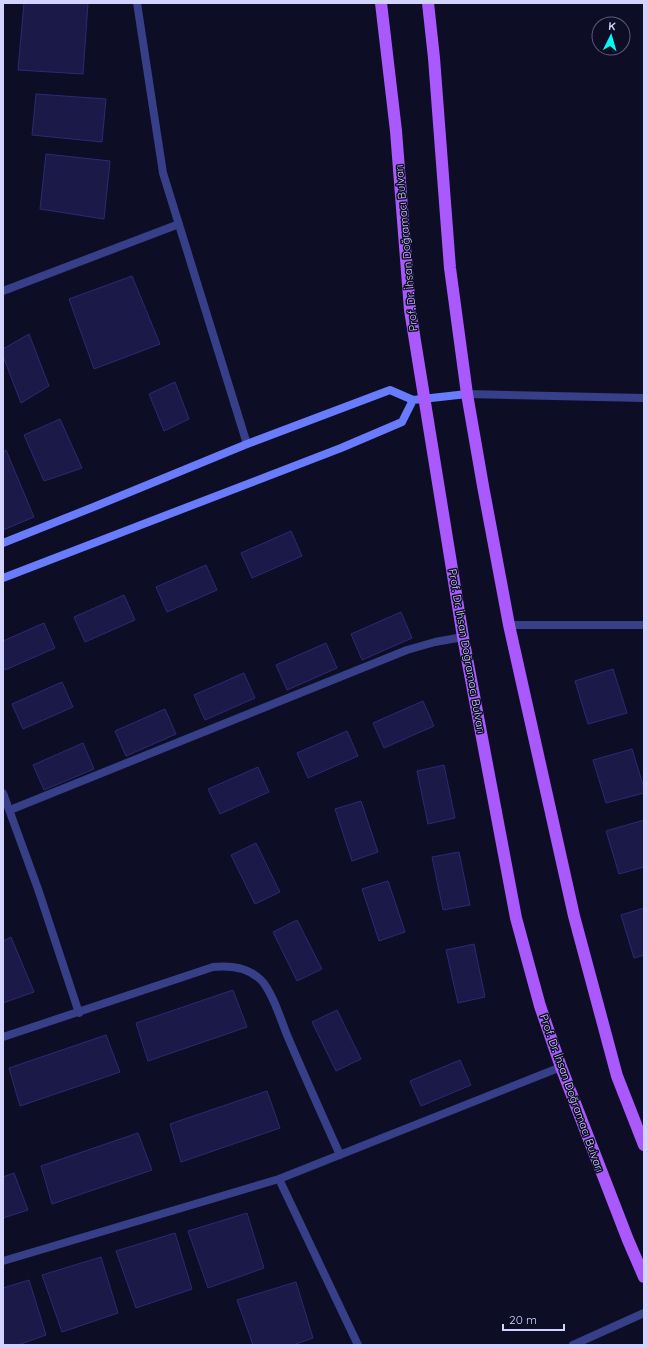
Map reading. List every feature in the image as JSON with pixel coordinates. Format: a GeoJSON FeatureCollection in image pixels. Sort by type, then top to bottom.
{"type":"FeatureCollection","features":[{"type":"Feature","properties":{"kind":"main road","name":"Prof. Dr. İhsan Doğramacı Bulvarı"},"geometry":{"type":"LineString","coordinates":[[381,3],[396,131],[418,399],[516,918],[540,1006],[561,1067],[644,1278]]}},
{"type":"Feature","properties":{"kind":"main road"},"geometry":{"type":"LineString","coordinates":[[428,3],[434,58],[450,268],[467,394],[509,625],[574,916],[617,1076],[644,1145]]}},
{"type":"Feature","properties":{"kind":"street"},"geometry":{"type":"LineString","coordinates":[[137,3],[163,173],[247,444]]}},
{"type":"Feature","properties":{"kind":"street"},"geometry":{"type":"LineString","coordinates":[[3,292],[179,224]]}},
{"type":"Feature","properties":{"kind":"street"},"geometry":{"type":"LineString","coordinates":[[3,542],[96,506],[247,444],[390,390],[418,399],[467,394],[644,398]]}},
{"type":"Feature","properties":{"kind":"street"},"geometry":{"type":"LineString","coordinates":[[3,578],[334,450],[402,422],[418,399]]}},
{"type":"Feature","properties":{"kind":"street"},"geometry":{"type":"LineString","coordinates":[[509,625],[644,625]]}},
{"type":"Feature","properties":{"kind":"street"},"geometry":{"type":"LineString","coordinates":[[10,810],[407,650],[435,642],[463,637]]}},
{"type":"Feature","properties":{"kind":"street"},"geometry":{"type":"LineString","coordinates":[[3,793],[38,889],[79,1013]]}},
{"type":"Feature","properties":{"kind":"street"},"geometry":{"type":"LineString","coordinates":[[3,1037],[79,1013],[213,967],[228,965],[241,968],[252,972],[266,986],[340,1155]]}},
{"type":"Feature","properties":{"kind":"street"},"geometry":{"type":"LineString","coordinates":[[3,1261],[279,1179],[561,1067]]}},
{"type":"Feature","properties":{"kind":"street"},"geometry":{"type":"LineString","coordinates":[[279,1179],[358,1345]]}},
{"type":"Feature","properties":{"kind":"street"},"geometry":{"type":"LineString","coordinates":[[573,1345],[644,1313]]}},
{"type":"Feature","properties":{"kind":"building"},"geometry":{"type":"Polygon","coordinates":[[[24,3],[88,3],[83,74],[18,70],[24,3]]]}},
{"type":"Feature","properties":{"kind":"building"},"geometry":{"type":"Polygon","coordinates":[[[36,94],[106,99],[102,142],[32,135],[36,94]]]}},
{"type":"Feature","properties":{"kind":"building"},"geometry":{"type":"Polygon","coordinates":[[[46,154],[110,161],[104,219],[40,209],[46,154]]]}},
{"type":"Feature","properties":{"kind":"building"},"geometry":{"type":"Polygon","coordinates":[[[132,276],[160,344],[94,369],[69,299],[132,276]]]}},
{"type":"Feature","properties":{"kind":"building"},"geometry":{"type":"Polygon","coordinates":[[[29,334],[49,386],[21,403],[3,356],[3,349],[29,334]]]}},
{"type":"Feature","properties":{"kind":"building"},"geometry":{"type":"Polygon","coordinates":[[[175,382],[189,419],[164,431],[149,394],[175,382]]]}},
{"type":"Feature","properties":{"kind":"building"},"geometry":{"type":"Polygon","coordinates":[[[60,419],[82,468],[44,481],[24,435],[60,419]]]}},
{"type":"Feature","properties":{"kind":"building"},"geometry":{"type":"Polygon","coordinates":[[[6,450],[34,517],[3,530],[3,452],[6,450]]]}},
{"type":"Feature","properties":{"kind":"building"},"geometry":{"type":"Polygon","coordinates":[[[291,531],[302,556],[252,578],[241,553],[291,531]]]}},
{"type":"Feature","properties":{"kind":"building"},"geometry":{"type":"Polygon","coordinates":[[[206,565],[217,590],[167,612],[156,587],[206,565]]]}},
{"type":"Feature","properties":{"kind":"building"},"geometry":{"type":"Polygon","coordinates":[[[124,595],[135,620],[85,642],[74,617],[124,595]]]}},
{"type":"Feature","properties":{"kind":"building"},"geometry":{"type":"Polygon","coordinates":[[[401,612],[412,638],[362,660],[351,634],[401,612]]]}},
{"type":"Feature","properties":{"kind":"building"},"geometry":{"type":"Polygon","coordinates":[[[44,623],[55,648],[5,670],[3,666],[3,641],[44,623]]]}},
{"type":"Feature","properties":{"kind":"building"},"geometry":{"type":"Polygon","coordinates":[[[326,643],[337,668],[287,690],[276,665],[326,643]]]}},
{"type":"Feature","properties":{"kind":"building"},"geometry":{"type":"Polygon","coordinates":[[[613,669],[627,713],[588,724],[575,681],[613,669]]]}},
{"type":"Feature","properties":{"kind":"building"},"geometry":{"type":"Polygon","coordinates":[[[244,673],[255,698],[205,720],[194,695],[244,673]]]}},
{"type":"Feature","properties":{"kind":"building"},"geometry":{"type":"Polygon","coordinates":[[[62,682],[73,707],[23,729],[12,704],[62,682]]]}},
{"type":"Feature","properties":{"kind":"building"},"geometry":{"type":"Polygon","coordinates":[[[423,701],[434,726],[384,748],[373,723],[423,701]]]}},
{"type":"Feature","properties":{"kind":"building"},"geometry":{"type":"Polygon","coordinates":[[[165,709],[176,734],[126,756],[115,731],[165,709]]]}},
{"type":"Feature","properties":{"kind":"building"},"geometry":{"type":"Polygon","coordinates":[[[347,731],[358,756],[308,778],[297,753],[347,731]]]}},
{"type":"Feature","properties":{"kind":"building"},"geometry":{"type":"Polygon","coordinates":[[[83,743],[94,769],[44,790],[33,765],[83,743]]]}},
{"type":"Feature","properties":{"kind":"building"},"geometry":{"type":"Polygon","coordinates":[[[632,749],[644,788],[644,793],[606,803],[593,760],[632,749]]]}},
{"type":"Feature","properties":{"kind":"building"},"geometry":{"type":"Polygon","coordinates":[[[444,765],[455,818],[428,824],[417,771],[444,765]]]}},
{"type":"Feature","properties":{"kind":"building"},"geometry":{"type":"Polygon","coordinates":[[[258,767],[269,792],[220,814],[208,789],[258,767]]]}},
{"type":"Feature","properties":{"kind":"building"},"geometry":{"type":"Polygon","coordinates":[[[361,801],[378,852],[352,861],[335,809],[361,801]]]}},
{"type":"Feature","properties":{"kind":"building"},"geometry":{"type":"Polygon","coordinates":[[[644,820],[644,867],[619,874],[606,831],[644,820]]]}},
{"type":"Feature","properties":{"kind":"building"},"geometry":{"type":"Polygon","coordinates":[[[256,843],[280,892],[255,904],[231,855],[256,843]]]}},
{"type":"Feature","properties":{"kind":"building"},"geometry":{"type":"Polygon","coordinates":[[[459,852],[470,905],[443,910],[432,857],[459,852]]]}},
{"type":"Feature","properties":{"kind":"building"},"geometry":{"type":"Polygon","coordinates":[[[388,881],[405,932],[379,941],[362,889],[388,881]]]}},
{"type":"Feature","properties":{"kind":"building"},"geometry":{"type":"Polygon","coordinates":[[[644,908],[644,955],[634,958],[621,915],[644,908]]]}},
{"type":"Feature","properties":{"kind":"building"},"geometry":{"type":"Polygon","coordinates":[[[297,920],[322,969],[297,981],[273,932],[297,920]]]}},
{"type":"Feature","properties":{"kind":"building"},"geometry":{"type":"Polygon","coordinates":[[[11,937],[34,992],[3,1003],[3,941],[11,937]]]}},
{"type":"Feature","properties":{"kind":"building"},"geometry":{"type":"Polygon","coordinates":[[[474,944],[485,997],[458,1003],[446,950],[474,944]]]}},
{"type":"Feature","properties":{"kind":"building"},"geometry":{"type":"Polygon","coordinates":[[[233,990],[247,1027],[148,1061],[136,1023],[233,990]]]}},
{"type":"Feature","properties":{"kind":"building"},"geometry":{"type":"Polygon","coordinates":[[[337,1010],[361,1059],[336,1071],[312,1022],[337,1010]]]}},
{"type":"Feature","properties":{"kind":"building"},"geometry":{"type":"Polygon","coordinates":[[[106,1035],[120,1072],[20,1106],[9,1068],[106,1035]]]}},
{"type":"Feature","properties":{"kind":"building"},"geometry":{"type":"Polygon","coordinates":[[[460,1060],[471,1085],[421,1106],[410,1081],[460,1060]]]}},
{"type":"Feature","properties":{"kind":"building"},"geometry":{"type":"Polygon","coordinates":[[[267,1091],[280,1128],[181,1162],[170,1124],[267,1091]]]}},
{"type":"Feature","properties":{"kind":"building"},"geometry":{"type":"Polygon","coordinates":[[[138,1133],[152,1170],[52,1204],[41,1166],[138,1133]]]}},
{"type":"Feature","properties":{"kind":"building"},"geometry":{"type":"Polygon","coordinates":[[[14,1173],[28,1210],[3,1218],[3,1177],[14,1173]]]}},
{"type":"Feature","properties":{"kind":"building"},"geometry":{"type":"Polygon","coordinates":[[[247,1213],[264,1268],[208,1288],[188,1231],[247,1213]]]}},
{"type":"Feature","properties":{"kind":"building"},"geometry":{"type":"Polygon","coordinates":[[[175,1233],[192,1289],[136,1308],[116,1251],[175,1233]]]}},
{"type":"Feature","properties":{"kind":"building"},"geometry":{"type":"Polygon","coordinates":[[[101,1257],[118,1313],[62,1332],[42,1275],[101,1257]]]}},
{"type":"Feature","properties":{"kind":"building"},"geometry":{"type":"Polygon","coordinates":[[[29,1280],[46,1335],[18,1345],[3,1345],[3,1288],[29,1280]]]}},
{"type":"Feature","properties":{"kind":"building"},"geometry":{"type":"Polygon","coordinates":[[[296,1282],[313,1338],[293,1345],[253,1345],[237,1300],[296,1282]]]}}]}
